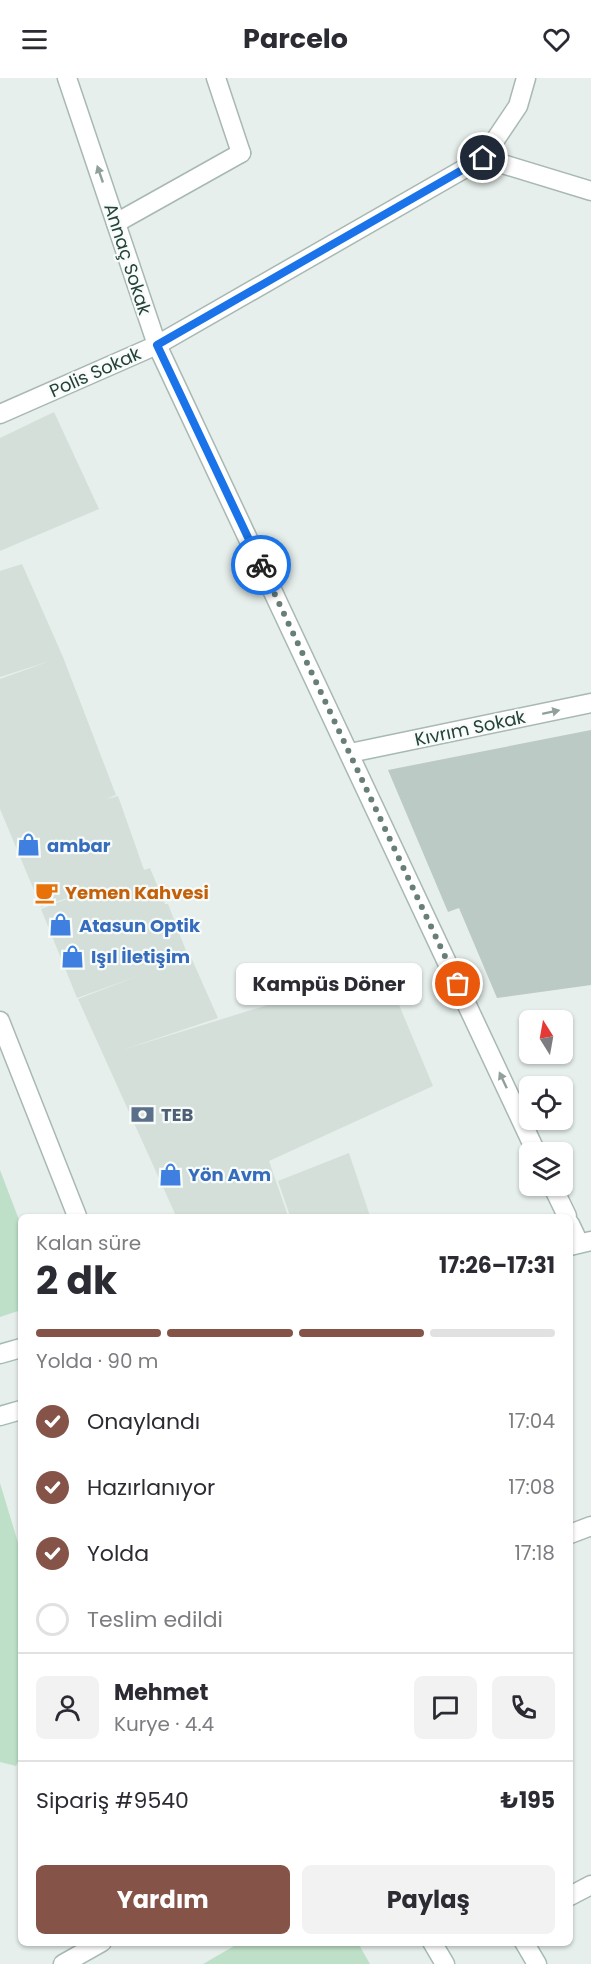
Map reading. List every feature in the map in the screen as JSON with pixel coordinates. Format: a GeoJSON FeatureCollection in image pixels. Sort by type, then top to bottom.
{"type":"FeatureCollection","features":[{"type":"Feature","properties":{"kind":"street","name":"Annaç Sokak"},"geometry":{"type":"LineString","coordinates":[[67,78],[157,345],[531,1142]]}},
{"type":"Feature","properties":{"kind":"street"},"geometry":{"type":"LineString","coordinates":[[116,223],[241,153],[216,78]]}},
{"type":"Feature","properties":{"kind":"street","name":"Polis Sokak"},"geometry":{"type":"LineString","coordinates":[[0,414],[157,345],[483,158],[518,106],[526,78]]}},
{"type":"Feature","properties":{"kind":"street"},"geometry":{"type":"LineString","coordinates":[[483,158],[591,191]]}},
{"type":"Feature","properties":{"kind":"street","name":"Kıvrım Sokak"},"geometry":{"type":"LineString","coordinates":[[350,753],[591,703]]}},
{"type":"Feature","properties":{"kind":"street"},"geometry":{"type":"LineString","coordinates":[[0,1021],[76,1214]]}},
{"type":"Feature","properties":{"kind":"street"},"geometry":{"type":"LineString","coordinates":[[557,1196],[566,1214]]}},
{"type":"Feature","properties":{"kind":"street"},"geometry":{"type":"LineString","coordinates":[[573,1230],[580,1243]]}},
{"type":"Feature","properties":{"kind":"street"},"geometry":{"type":"LineString","coordinates":[[0,1354],[18,1349]]}},
{"type":"Feature","properties":{"kind":"street"},"geometry":{"type":"LineString","coordinates":[[0,1416],[18,1411]]}},
{"type":"Feature","properties":{"kind":"street"},"geometry":{"type":"LineString","coordinates":[[573,1533],[591,1526]]}},
{"type":"Feature","properties":{"kind":"street"},"geometry":{"type":"LineString","coordinates":[[573,1894],[591,1885]]}},
{"type":"Feature","properties":{"kind":"street"},"geometry":{"type":"LineString","coordinates":[[63,1964],[95,1946]]}},
{"type":"Feature","properties":{"kind":"street"},"geometry":{"type":"LineString","coordinates":[[434,1946],[445,1964]]}},
{"type":"Feature","properties":{"kind":"street"},"geometry":{"type":"LineString","coordinates":[[526,1946],[537,1964]]}},
{"type":"Feature","properties":{"kind":"shaded area"},"geometry":{"type":"Polygon","coordinates":[[[54,412],[99,509],[0,551],[0,438],[54,412]]]}},
{"type":"Feature","properties":{"kind":"shaded area"},"geometry":{"type":"Polygon","coordinates":[[[22,564],[63,657],[116,795],[106,799],[118,796],[144,870],[150,868],[165,904],[168,904],[188,956],[190,955],[218,1018],[122,1050],[384,969],[433,1086],[269,1161],[287,1214],[175,1214],[78,999],[138,976],[77,998],[41,909],[88,891],[41,907],[0,809],[0,679],[50,661],[0,677],[0,571],[22,564]]]}},
{"type":"Feature","properties":{"kind":"shaded area"},"geometry":{"type":"Polygon","coordinates":[[[349,1153],[369,1214],[289,1214],[278,1181],[349,1153]]]}},
{"type":"Feature","properties":{"kind":"green space"},"geometry":{"type":"Polygon","coordinates":[[[0,1170],[18,1217],[18,1311],[0,1317],[0,1170]]]}},
{"type":"Feature","properties":{"kind":"green space"},"geometry":{"type":"Polygon","coordinates":[[[0,1483],[18,1543],[18,1762],[16,1766],[0,1762],[0,1483]]]}},
{"type":"Feature","properties":{"kind":"green space"},"geometry":{"type":"Polygon","coordinates":[[[234,1946],[360,1946],[370,1964],[203,1964],[234,1946]]]}},
{"type":"Feature","properties":{"kind":"building"},"geometry":{"type":"Polygon","coordinates":[[[591,730],[591,985],[497,998],[459,908],[448,912],[388,770],[591,730]]]}},
{"type":"Feature","properties":{"kind":"way so far"},"geometry":{"type":"LineString","coordinates":[[261,565],[458,984]]}},
{"type":"Feature","properties":{"kind":"place","name":"ambar"},"geometry":{"type":"Point","coordinates":[29,845]}},
{"type":"Feature","properties":{"kind":"place","name":"Yemen Kahvesi"},"geometry":{"type":"Point","coordinates":[47,892]}},
{"type":"Feature","properties":{"kind":"place","name":"Atasun Optik"},"geometry":{"type":"Point","coordinates":[61,925]}},
{"type":"Feature","properties":{"kind":"place","name":"Işıl İletişim"},"geometry":{"type":"Point","coordinates":[73,956]}},
{"type":"Feature","properties":{"kind":"place","name":"Kampüs Döner"},"geometry":{"type":"Point","coordinates":[458,984]}},
{"type":"Feature","properties":{"kind":"place","name":"TEB"},"geometry":{"type":"Point","coordinates":[143,1114]}},
{"type":"Feature","properties":{"kind":"place","name":"Yön Avm"},"geometry":{"type":"Point","coordinates":[170,1174]}},
{"type":"Feature","properties":{"kind":"route"},"geometry":{"type":"LineString","coordinates":[[261,565],[157,345],[483,158]]}}]}
